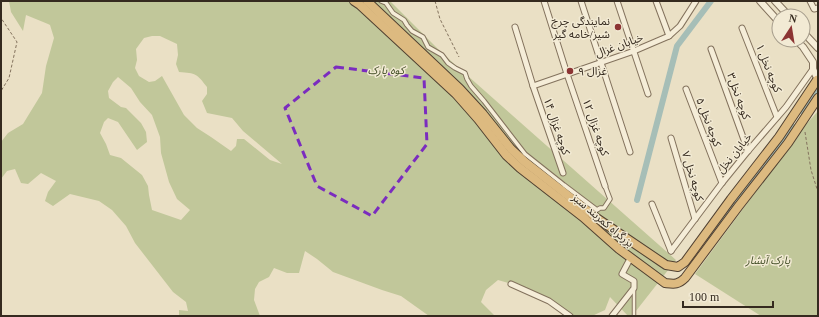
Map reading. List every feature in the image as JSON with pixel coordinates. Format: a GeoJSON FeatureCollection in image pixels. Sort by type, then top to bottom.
{"type":"FeatureCollection","features":[{"type":"Feature","properties":{"kind":"highway","name":"بزرگراه کمربند سبز"},"geometry":{"type":"LineString","coordinates":[[354,1],[366,10],[456,94],[506,155],[520,168],[588,221],[619,249],[665,283],[680,283],[685,278],[788,143],[818,98]]}},
{"type":"Feature","properties":{"kind":"highway","name":"بزرگراه کمربند سبز"},"geometry":{"type":"LineString","coordinates":[[367,1],[460,89],[484,114],[511,149],[525,162],[588,212],[666,265],[678,267],[685,262],[779,137],[818,80]]}},
{"type":"Feature","properties":{"kind":"highway"},"geometry":{"type":"LineString","coordinates":[[619,249],[619,244],[621,241],[628,239]]}},
{"type":"Feature","properties":{"kind":"street"},"geometry":{"type":"LineString","coordinates":[[381,1],[386,3],[393,13],[404,20],[412,31],[423,37],[428,47],[442,55],[448,63],[464,73],[471,86],[525,154],[597,210],[604,208],[610,199],[606,186]]}},
{"type":"Feature","properties":{"kind":"street","name":"کوچه غزال ۱۲"},"geometry":{"type":"LineString","coordinates":[[544,1],[567,74],[606,186]]}},
{"type":"Feature","properties":{"kind":"street"},"geometry":{"type":"LineString","coordinates":[[581,1],[630,152]]}},
{"type":"Feature","properties":{"kind":"street"},"geometry":{"type":"LineString","coordinates":[[617,1],[648,94]]}},
{"type":"Feature","properties":{"kind":"street"},"geometry":{"type":"LineString","coordinates":[[656,1],[669,36]]}},
{"type":"Feature","properties":{"kind":"street","name":"خیابان غزال"},"geometry":{"type":"LineString","coordinates":[[533,86],[634,51],[669,36],[680,26],[696,1]]}},
{"type":"Feature","properties":{"kind":"street"},"geometry":{"type":"LineString","coordinates":[[760,1],[771,13]]}},
{"type":"Feature","properties":{"kind":"street"},"geometry":{"type":"LineString","coordinates":[[810,1],[814,9],[818,8]]}},
{"type":"Feature","properties":{"kind":"street","name":"کوچه غزال ۱۴"},"geometry":{"type":"LineString","coordinates":[[515,27],[533,86],[563,173]]}},
{"type":"Feature","properties":{"kind":"street","name":"کوچه نخل ۱"},"geometry":{"type":"LineString","coordinates":[[742,28],[777,116]]}},
{"type":"Feature","properties":{"kind":"street"},"geometry":{"type":"LineString","coordinates":[[804,48],[813,62],[813,69],[818,80]]}},
{"type":"Feature","properties":{"kind":"street","name":"کوچه نخل۳"},"geometry":{"type":"LineString","coordinates":[[711,49],[748,150]]}},
{"type":"Feature","properties":{"kind":"street","name":"خیابان نخل"},"geometry":{"type":"LineString","coordinates":[[652,204],[671,251],[748,150],[786,107],[813,69]]}},
{"type":"Feature","properties":{"kind":"street","name":"کوچه نخل ۵"},"geometry":{"type":"LineString","coordinates":[[686,90],[722,183]]}},
{"type":"Feature","properties":{"kind":"street","name":"کوچه نخل ۷"},"geometry":{"type":"LineString","coordinates":[[671,138],[695,219]]}},
{"type":"Feature","properties":{"kind":"street"},"geometry":{"type":"LineString","coordinates":[[612,316],[634,288],[634,281],[622,274],[631,257]]}},
{"type":"Feature","properties":{"kind":"street"},"geometry":{"type":"LineString","coordinates":[[511,284],[549,301],[570,316]]}},
{"type":"Feature","properties":{"kind":"lane"},"geometry":{"type":"LineString","coordinates":[[634,288],[634,316]]}},
{"type":"Feature","properties":{"kind":"path"},"geometry":{"type":"LineString","coordinates":[[435,1],[440,19],[459,57]]}},
{"type":"Feature","properties":{"kind":"path"},"geometry":{"type":"LineString","coordinates":[[1,15],[1,18],[17,42],[10,78],[1,91]]}},
{"type":"Feature","properties":{"kind":"path"},"geometry":{"type":"LineString","coordinates":[[804,130],[811,170],[818,192]]}},
{"type":"Feature","properties":{"kind":"highlighted area"},"geometry":{"type":"Polygon","coordinates":[[[336,67],[424,78],[427,144],[372,216],[317,186],[285,108],[336,67]]]}},
{"type":"Feature","properties":{"kind":"green space","name":"کوه پارک"},"geometry":{"type":"Polygon","coordinates":[[[9,1],[390,1],[442,53],[676,260],[632,316],[628,316],[610,297],[605,310],[592,316],[570,316],[554,302],[526,288],[498,280],[486,290],[481,302],[495,316],[429,316],[401,296],[333,272],[305,251],[299,273],[287,273],[274,268],[269,277],[259,282],[255,289],[254,300],[260,316],[179,316],[179,310],[188,311],[186,302],[173,292],[135,243],[126,226],[112,210],[99,201],[70,194],[53,206],[45,201],[48,192],[56,181],[41,173],[28,184],[21,183],[15,169],[7,171],[1,179],[1,142],[8,133],[23,124],[42,93],[46,66],[54,38],[50,25],[26,15],[23,31],[11,12],[9,1]],[[160,36],[144,38],[136,49],[137,60],[135,68],[139,76],[149,82],[155,81],[162,76],[184,115],[197,128],[231,151],[236,146],[237,139],[244,139],[270,160],[282,164],[243,131],[232,118],[207,113],[202,101],[207,94],[207,87],[196,75],[179,72],[176,64],[178,55],[177,44],[160,36]],[[118,77],[108,91],[109,98],[121,107],[126,108],[141,123],[146,132],[147,142],[137,150],[118,122],[108,118],[104,122],[100,133],[110,155],[121,158],[142,175],[148,186],[152,210],[181,220],[190,210],[177,199],[169,182],[161,153],[160,137],[152,115],[140,102],[131,88],[118,77]]]}},
{"type":"Feature","properties":{"kind":"green space","name":"پارک آبشار"},"geometry":{"type":"Polygon","coordinates":[[[818,111],[818,316],[761,316],[695,274],[802,129],[818,111]]]}},
{"type":"Feature","properties":{"kind":"waterway"},"geometry":{"type":"LineString","coordinates":[[637,200],[677,46],[711,1]]}},
{"type":"Feature","properties":{"kind":"waterway"},"geometry":{"type":"LineString","coordinates":[[802,111],[818,88]]}},
{"type":"Feature","properties":{"kind":"waterway"},"geometry":{"type":"LineString","coordinates":[[708,238],[792,126]]}},
{"type":"Feature","properties":{"kind":"place","name":"نمایندگی چرخ شیر/خامه گیر"},"geometry":{"type":"Point","coordinates":[618,27]}},
{"type":"Feature","properties":{"kind":"place","name":"غزال ۹"},"geometry":{"type":"Point","coordinates":[570,71]}}]}
